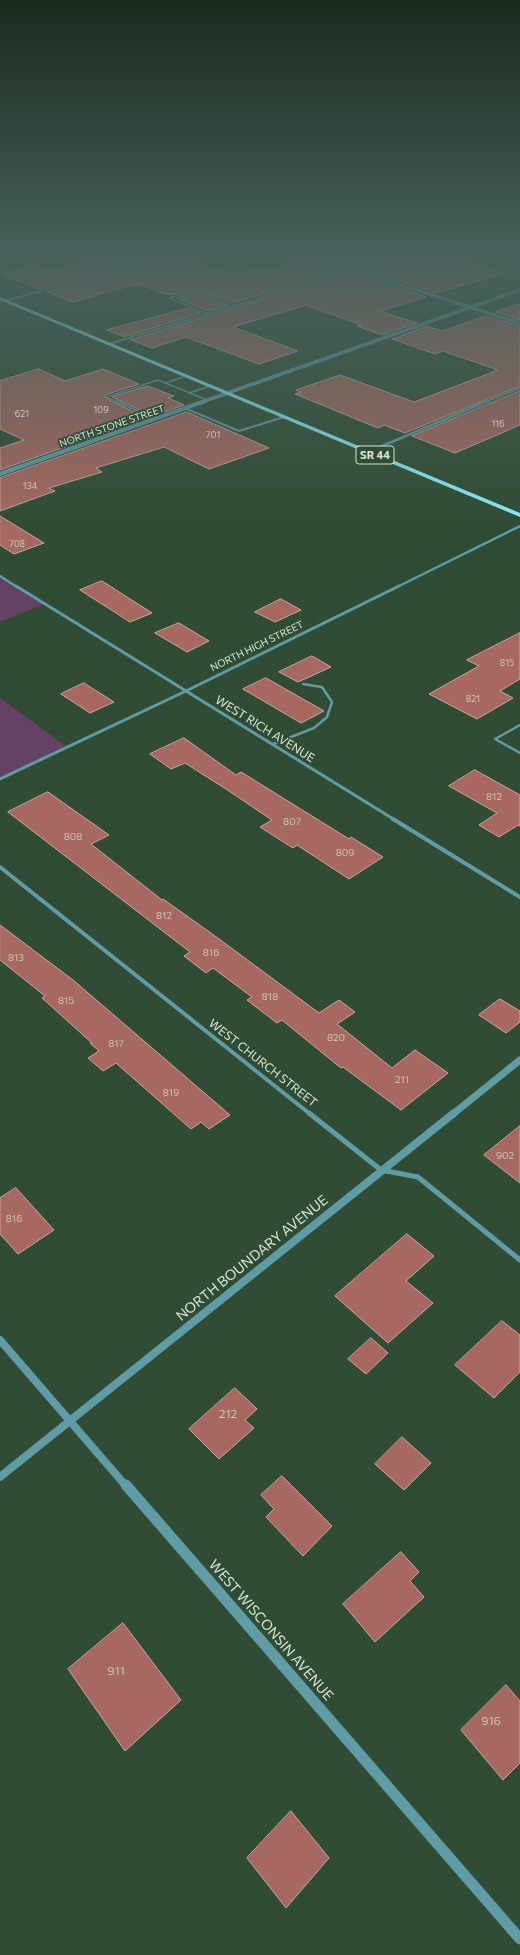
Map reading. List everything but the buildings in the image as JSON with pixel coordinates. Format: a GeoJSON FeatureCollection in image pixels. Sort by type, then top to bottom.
{"type":"FeatureCollection","features":[{"type":"Feature","properties":{"kind":"main road","name":"SR 44"},"geometry":{"type":"LineString","coordinates":[[118,347],[520,515]]}},
{"type":"Feature","properties":{"kind":"street","name":"NORTH STONE STREET"},"geometry":{"type":"LineString","coordinates":[[0,474],[361,347]]}},
{"type":"Feature","properties":{"kind":"street"},"geometry":{"type":"LineString","coordinates":[[368,452],[520,388]]}},
{"type":"Feature","properties":{"kind":"street","name":"NORTH HIGH STREET"},"geometry":{"type":"LineString","coordinates":[[0,779],[186,691],[520,526]]}},
{"type":"Feature","properties":{"kind":"street","name":"WEST RICH AVENUE"},"geometry":{"type":"LineString","coordinates":[[0,576],[520,897]]}},
{"type":"Feature","properties":{"kind":"street","name":"WEST CHURCH STREET"},"geometry":{"type":"LineString","coordinates":[[0,867],[381,1170],[418,1177],[520,1260]]}},
{"type":"Feature","properties":{"kind":"street","name":"NORTH BOUNDARY AVENUE"},"geometry":{"type":"LineString","coordinates":[[0,1477],[520,1060]]}},
{"type":"Feature","properties":{"kind":"street","name":"WEST WISCONSIN AVENUE"},"geometry":{"type":"LineString","coordinates":[[0,1340],[520,1939]]}},
{"type":"Feature","properties":{"kind":"lane"},"geometry":{"type":"LineString","coordinates":[[165,383],[187,376]]}},
{"type":"Feature","properties":{"kind":"lane"},"geometry":{"type":"LineString","coordinates":[[156,420],[106,397],[158,380],[209,401]]}},
{"type":"Feature","properties":{"kind":"lane"},"geometry":{"type":"LineString","coordinates":[[189,393],[211,386]]}},
{"type":"Feature","properties":{"kind":"lane"},"geometry":{"type":"LineString","coordinates":[[187,409],[239,431],[284,417]]}},
{"type":"Feature","properties":{"kind":"lane"},"geometry":{"type":"LineString","coordinates":[[273,744],[314,728],[327,717],[332,702],[322,688],[304,684]]}},
{"type":"Feature","properties":{"kind":"lane"},"geometry":{"type":"LineString","coordinates":[[520,724],[495,739],[520,753]]}},
{"type":"Feature","properties":{"kind":"shaded area"},"geometry":{"type":"Polygon","coordinates":[[[0,576],[45,604],[0,622],[0,576]]]}},
{"type":"Feature","properties":{"kind":"shaded area"},"geometry":{"type":"Polygon","coordinates":[[[0,698],[67,747],[0,779],[0,698]]]}}]}
